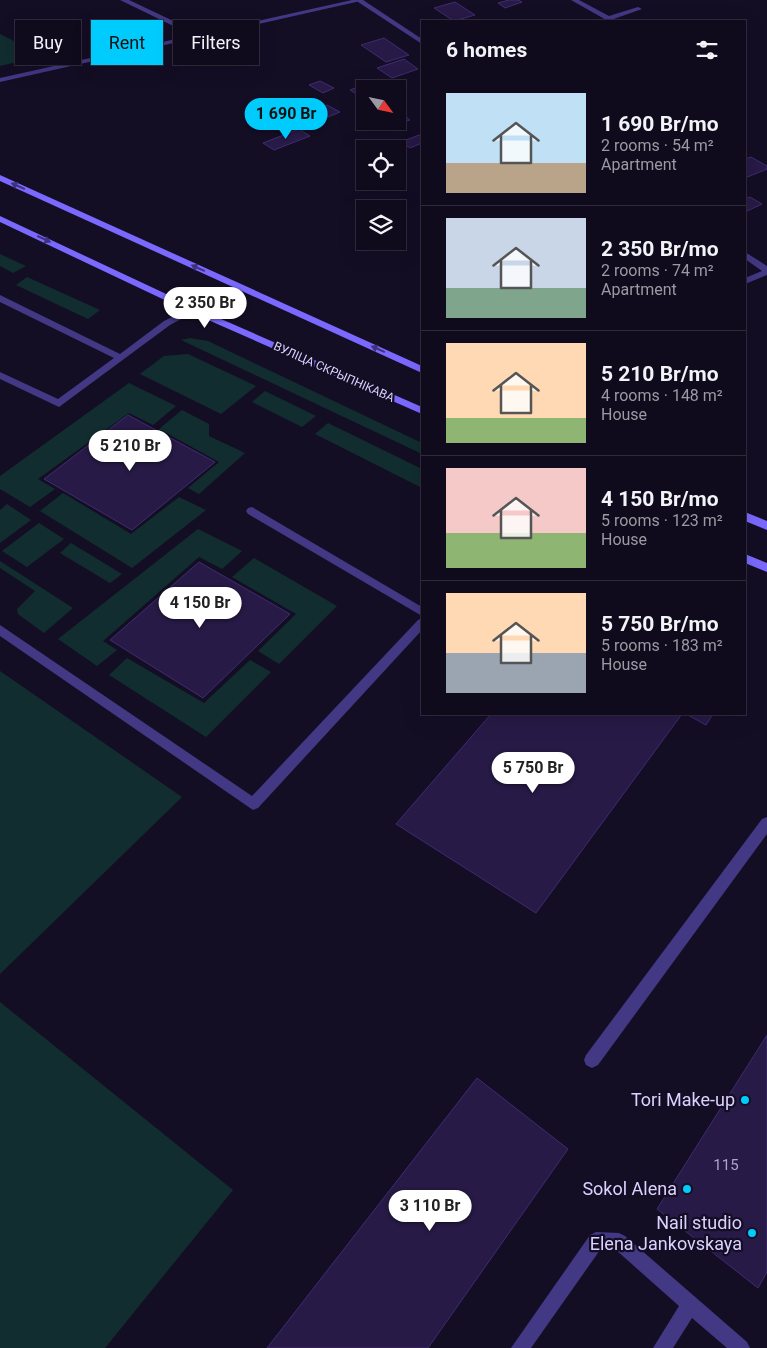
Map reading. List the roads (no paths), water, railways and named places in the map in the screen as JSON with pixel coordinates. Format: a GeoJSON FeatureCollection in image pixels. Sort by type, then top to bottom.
{"type":"FeatureCollection","features":[{"type":"Feature","properties":{"kind":"main road"},"geometry":{"type":"LineString","coordinates":[[0,178],[421,370]]}},
{"type":"Feature","properties":{"kind":"main road","name":"ВУЛІЦА СКРЫПНІКАВА"},"geometry":{"type":"LineString","coordinates":[[0,219],[193,310],[421,411]]}},
{"type":"Feature","properties":{"kind":"main road"},"geometry":{"type":"LineString","coordinates":[[746,516],[767,526]]}},
{"type":"Feature","properties":{"kind":"main road"},"geometry":{"type":"LineString","coordinates":[[746,558],[767,568]]}},
{"type":"Feature","properties":{"kind":"street"},"geometry":{"type":"LineString","coordinates":[[123,0],[173,23]]}},
{"type":"Feature","properties":{"kind":"street"},"geometry":{"type":"LineString","coordinates":[[259,23],[360,0],[421,41]]}},
{"type":"Feature","properties":{"kind":"street"},"geometry":{"type":"LineString","coordinates":[[574,0],[608,19],[638,9]]}},
{"type":"Feature","properties":{"kind":"street"},"geometry":{"type":"LineString","coordinates":[[0,80],[173,42]]}},
{"type":"Feature","properties":{"kind":"street"},"geometry":{"type":"LineString","coordinates":[[746,256],[767,271],[746,281]]}},
{"type":"Feature","properties":{"kind":"street"},"geometry":{"type":"LineString","coordinates":[[0,298],[121,358]]}},
{"type":"Feature","properties":{"kind":"street"},"geometry":{"type":"LineString","coordinates":[[0,375],[59,404],[167,323],[193,310]]}},
{"type":"Feature","properties":{"kind":"street"},"geometry":{"type":"LineString","coordinates":[[252,512],[421,611]]}},
{"type":"Feature","properties":{"kind":"street"},"geometry":{"type":"LineString","coordinates":[[0,630],[253,804],[421,624]]}},
{"type":"Feature","properties":{"kind":"street"},"geometry":{"type":"LineString","coordinates":[[592,1060],[767,823]]}},
{"type":"Feature","properties":{"kind":"street"},"geometry":{"type":"LineString","coordinates":[[520,1348],[596,1241],[619,1242],[741,1348]]}},
{"type":"Feature","properties":{"kind":"street"},"geometry":{"type":"LineString","coordinates":[[662,1348],[691,1304]]}},
{"type":"Feature","properties":{"kind":"place","name":"Tori Make-up"},"geometry":{"type":"Point","coordinates":[745,1100]}},
{"type":"Feature","properties":{"kind":"place","name":"Sokol Alena"},"geometry":{"type":"Point","coordinates":[687,1189]}},
{"type":"Feature","properties":{"kind":"place","name":"Nail studio Elena Jankovskaya"},"geometry":{"type":"Point","coordinates":[752,1233]}}]}
